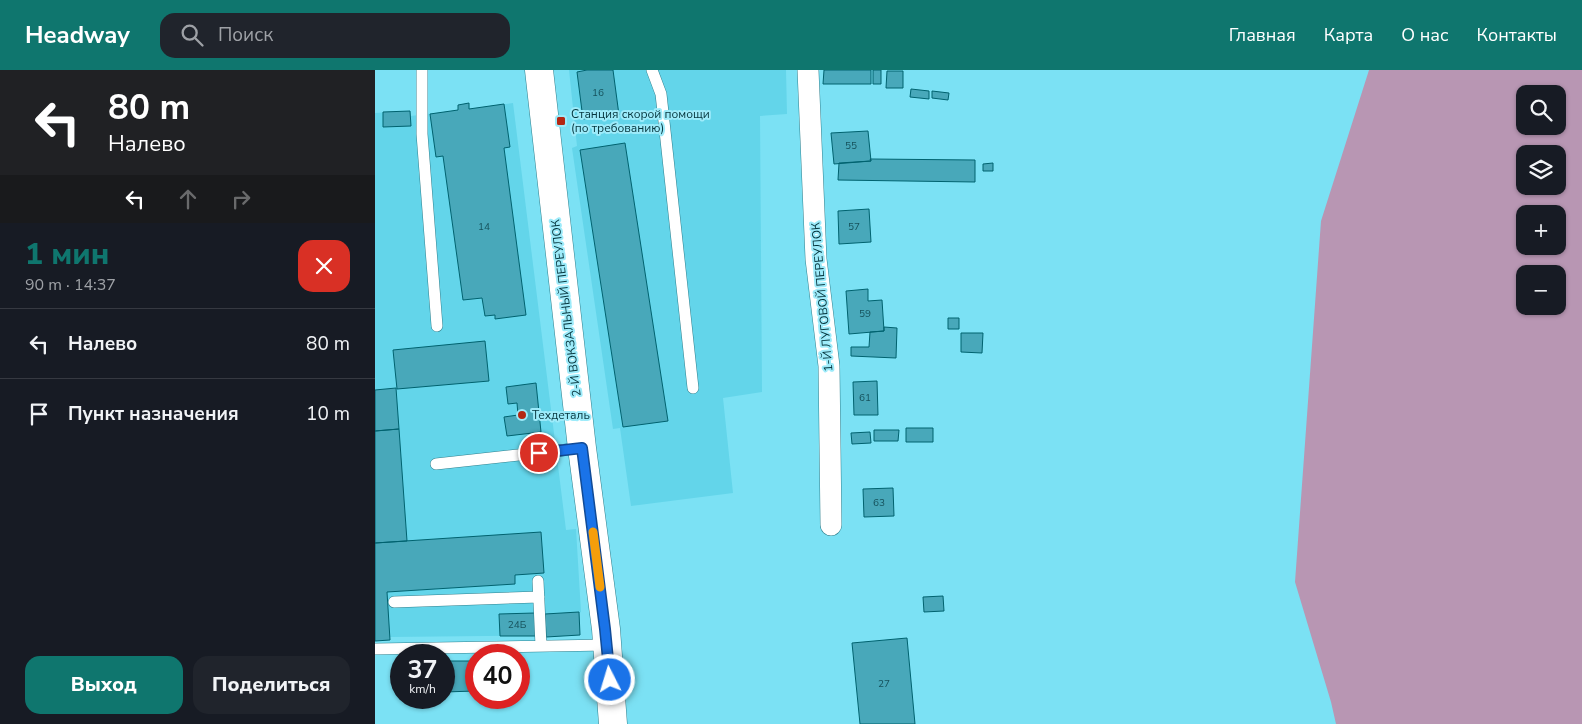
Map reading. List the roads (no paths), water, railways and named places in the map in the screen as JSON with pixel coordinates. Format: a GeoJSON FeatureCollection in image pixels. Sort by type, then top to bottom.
{"type":"FeatureCollection","features":[{"type":"Feature","properties":{"kind":"street","name":"2-Й ВОКЗАЛЬНЫЙ ПЕРЕУЛОК"},"geometry":{"type":"LineString","coordinates":[[539,70],[582,448],[607,645],[613,724]]}},
{"type":"Feature","properties":{"kind":"street","name":"1-Й ЛУГОВОЙ ПЕРЕУЛОК"},"geometry":{"type":"LineString","coordinates":[[808,70],[816,259],[829,366],[831,524]]}},
{"type":"Feature","properties":{"kind":"lane"},"geometry":{"type":"LineString","coordinates":[[421,70],[422,134],[437,326]]}},
{"type":"Feature","properties":{"kind":"lane"},"geometry":{"type":"LineString","coordinates":[[652,70],[661,94],[693,388]]}},
{"type":"Feature","properties":{"kind":"lane"},"geometry":{"type":"LineString","coordinates":[[436,464],[582,448]]}},
{"type":"Feature","properties":{"kind":"lane"},"geometry":{"type":"LineString","coordinates":[[538,581],[541,646]]}},
{"type":"Feature","properties":{"kind":"lane"},"geometry":{"type":"LineString","coordinates":[[394,602],[539,597]]}},
{"type":"Feature","properties":{"kind":"lane"},"geometry":{"type":"LineString","coordinates":[[375,649],[607,645]]}},
{"type":"Feature","properties":{"kind":"place","name":"Станция скорой помощи (по требованию)"},"geometry":{"type":"Point","coordinates":[561,121]}},
{"type":"Feature","properties":{"kind":"place","name":"Техдеталь"},"geometry":{"type":"Point","coordinates":[522,415]}}]}
